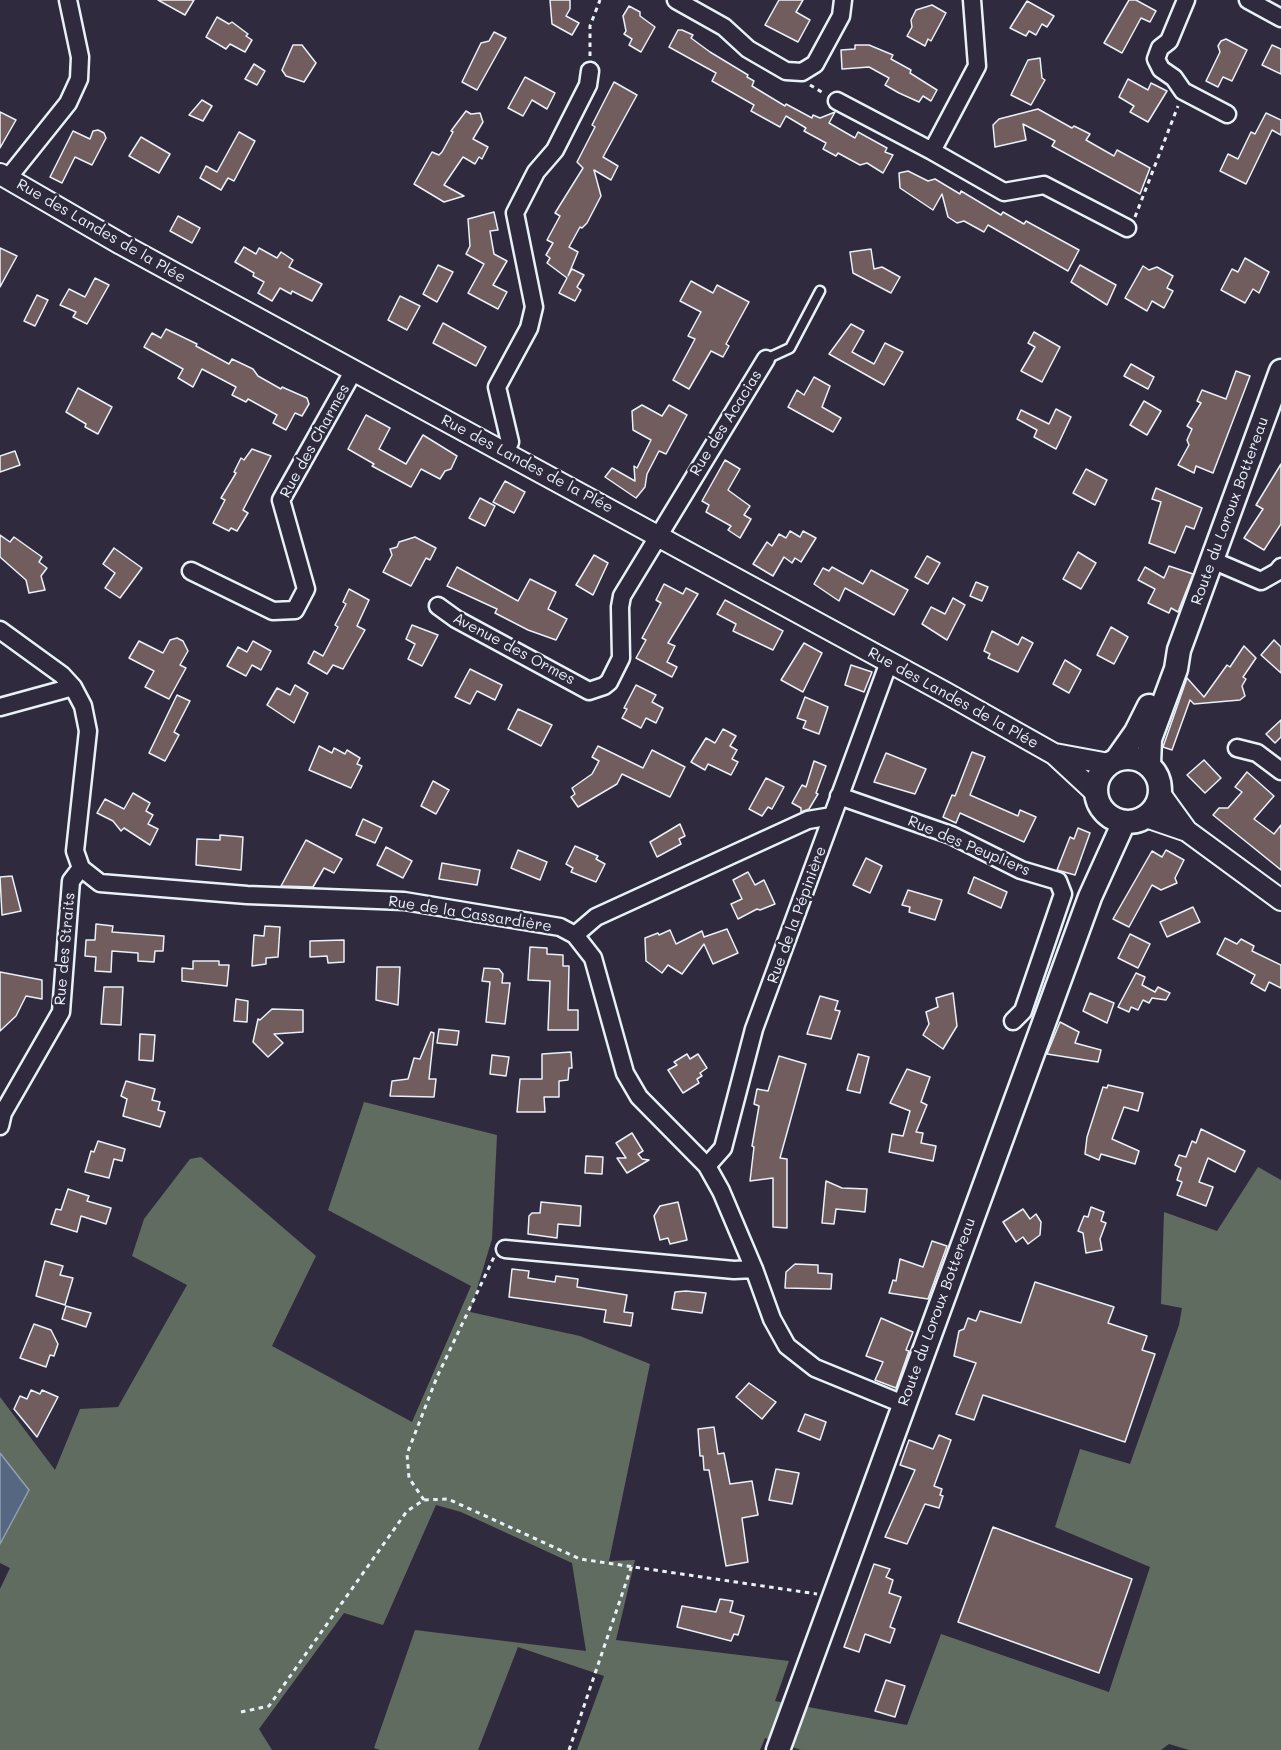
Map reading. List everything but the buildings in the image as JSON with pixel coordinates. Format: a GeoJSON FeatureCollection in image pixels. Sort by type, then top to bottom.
{"type":"FeatureCollection","features":[{"type":"Feature","properties":{"kind":"main road","name":"Route du Loroux Bottereau"},"geometry":{"type":"LineString","coordinates":[[1179,650],[1281,372]]}},
{"type":"Feature","properties":{"kind":"main road"},"geometry":{"type":"LineString","coordinates":[[1179,650],[1176,669],[1150,739],[1149,764],[1161,784],[1161,795],[1157,807],[1137,821],[1118,820],[1104,811],[1096,793],[1097,782],[1136,732],[1167,663],[1179,650]]}},
{"type":"Feature","properties":{"kind":"main road"},"geometry":{"type":"LineString","coordinates":[[1113,761],[1128,757],[1149,764]]}},
{"type":"Feature","properties":{"kind":"main road","name":"Route du Loroux Bottereau"},"geometry":{"type":"LineString","coordinates":[[778,1750],[1118,820]]}},
{"type":"Feature","properties":{"kind":"street"},"geometry":{"type":"LineString","coordinates":[[4,176],[68,103],[79,79],[80,57],[68,0]]}},
{"type":"Feature","properties":{"kind":"street"},"geometry":{"type":"LineString","coordinates":[[676,0],[724,27],[748,49],[786,71],[802,72],[815,64],[841,16],[843,0]]}},
{"type":"Feature","properties":{"kind":"street"},"geometry":{"type":"LineString","coordinates":[[932,151],[977,66],[972,0]]}},
{"type":"Feature","properties":{"kind":"street"},"geometry":{"type":"LineString","coordinates":[[1186,0],[1169,41],[1160,48],[1156,59],[1161,69],[1174,78],[1183,91],[1227,114]]}},
{"type":"Feature","properties":{"kind":"street"},"geometry":{"type":"LineString","coordinates":[[1248,0],[1281,18]]}},
{"type":"Feature","properties":{"kind":"street"},"geometry":{"type":"LineString","coordinates":[[505,454],[510,442],[498,387],[529,328],[534,307],[515,213],[536,172],[555,150],[588,85],[590,71]]}},
{"type":"Feature","properties":{"kind":"street"},"geometry":{"type":"LineString","coordinates":[[837,101],[1004,192],[1044,185],[1127,228]]}},
{"type":"Feature","properties":{"kind":"street","name":"Rue des Landes de la Plée"},"geometry":{"type":"LineString","coordinates":[[4,176],[121,244],[1054,754],[1096,793]]}},
{"type":"Feature","properties":{"kind":"street","name":"Rue des Acacias"},"geometry":{"type":"LineString","coordinates":[[657,535],[766,359]]}},
{"type":"Feature","properties":{"kind":"street","name":"Rue des Charmes"},"geometry":{"type":"LineString","coordinates":[[190,571],[273,611],[295,609],[306,589],[281,500],[354,370]]}},
{"type":"Feature","properties":{"kind":"street","name":"Avenue des Ormes"},"geometry":{"type":"LineString","coordinates":[[438,606],[456,619],[589,691],[598,690],[609,682],[621,658],[620,601],[657,535]]}},
{"type":"Feature","properties":{"kind":"street"},"geometry":{"type":"LineString","coordinates":[[1212,561],[1261,581],[1277,572],[1281,567]]}},
{"type":"Feature","properties":{"kind":"street"},"geometry":{"type":"LineString","coordinates":[[0,630],[62,675],[73,687],[83,706],[88,731],[75,842],[77,859],[81,868]]}},
{"type":"Feature","properties":{"kind":"street","name":"Rue de la Pépinière"},"geometry":{"type":"LineString","coordinates":[[707,1166],[723,1149],[754,1029],[787,947],[839,796],[889,662]]}},
{"type":"Feature","properties":{"kind":"street"},"geometry":{"type":"LineString","coordinates":[[0,707],[73,687]]}},
{"type":"Feature","properties":{"kind":"street"},"geometry":{"type":"LineString","coordinates":[[1237,748],[1257,753],[1281,771]]}},
{"type":"Feature","properties":{"kind":"street","name":"Rue des Landes de la Plée"},"geometry":{"type":"LineString","coordinates":[[1054,754],[1113,761]]}},
{"type":"Feature","properties":{"kind":"street"},"geometry":{"type":"LineString","coordinates":[[1161,795],[1187,831]]}},
{"type":"Feature","properties":{"kind":"street","name":"Rue des Peupliers"},"geometry":{"type":"LineString","coordinates":[[839,796],[951,835],[1022,870],[1058,880],[1063,894],[1023,1011],[1013,1021]]}},
{"type":"Feature","properties":{"kind":"street"},"geometry":{"type":"LineString","coordinates":[[832,816],[808,820],[606,912],[596,917],[575,935],[593,958],[625,1073],[639,1097],[707,1166],[721,1191],[772,1319],[787,1346],[815,1368],[903,1404]]}},
{"type":"Feature","properties":{"kind":"street"},"geometry":{"type":"LineString","coordinates":[[1146,816],[1187,831],[1281,900]]}},
{"type":"Feature","properties":{"kind":"street","name":"Rue de la Cassardière"},"geometry":{"type":"LineString","coordinates":[[81,868],[100,883],[113,885],[247,895],[404,902],[560,927],[575,935]]}},
{"type":"Feature","properties":{"kind":"street","name":"Rue des Straits"},"geometry":{"type":"LineString","coordinates":[[0,1126],[3,1113],[60,1012],[71,881],[81,868]]}},
{"type":"Feature","properties":{"kind":"street"},"geometry":{"type":"LineString","coordinates":[[505,1249],[734,1270],[754,1269]]}},
{"type":"Feature","properties":{"kind":"lane","name":"Rue des Acacias"},"geometry":{"type":"LineString","coordinates":[[766,359],[790,348],[820,291]]}},
{"type":"Feature","properties":{"kind":"path"},"geometry":{"type":"LineString","coordinates":[[590,71],[590,26],[600,0]]}},
{"type":"Feature","properties":{"kind":"path"},"geometry":{"type":"LineString","coordinates":[[1127,228],[1137,213],[1183,91]]}},
{"type":"Feature","properties":{"kind":"path"},"geometry":{"type":"LineString","coordinates":[[424,1500],[409,1478],[407,1454],[437,1377],[491,1259],[505,1249]]}},
{"type":"Feature","properties":{"kind":"path"},"geometry":{"type":"LineString","coordinates":[[241,1712],[269,1706],[408,1511],[424,1500],[448,1499],[580,1559],[834,1596]]}},
{"type":"Feature","properties":{"kind":"path"},"geometry":{"type":"LineString","coordinates":[[569,1750],[632,1565]]}},
{"type":"Feature","properties":{"kind":"green space"},"geometry":{"type":"Polygon","coordinates":[[[364,1102],[497,1135],[492,1239],[470,1312],[580,1336],[650,1364],[609,1561],[635,1560],[616,1640],[789,1661],[775,1701],[907,1725],[941,1634],[1109,1692],[1150,1567],[1055,1527],[1080,1449],[1130,1464],[1179,1325],[1182,1308],[1161,1304],[1164,1212],[1217,1231],[1258,1167],[1281,1180],[1281,1750],[1189,1750],[1169,1744],[1161,1750],[801,1750],[765,1738],[760,1750],[577,1750],[604,1676],[518,1647],[478,1750],[380,1750],[374,1748],[415,1630],[586,1651],[572,1563],[461,1512],[436,1505],[383,1625],[344,1613],[259,1729],[272,1750],[0,1750],[0,1589],[10,1568],[0,1563],[0,1397],[55,1470],[80,1409],[118,1407],[187,1285],[132,1256],[144,1219],[190,1159],[201,1157],[316,1256],[272,1346],[412,1422],[471,1286],[328,1210],[364,1102]]]}},
{"type":"Feature","properties":{"kind":"water"},"geometry":{"type":"Polygon","coordinates":[[[0,1453],[29,1490],[0,1544],[0,1453]]]}}]}
